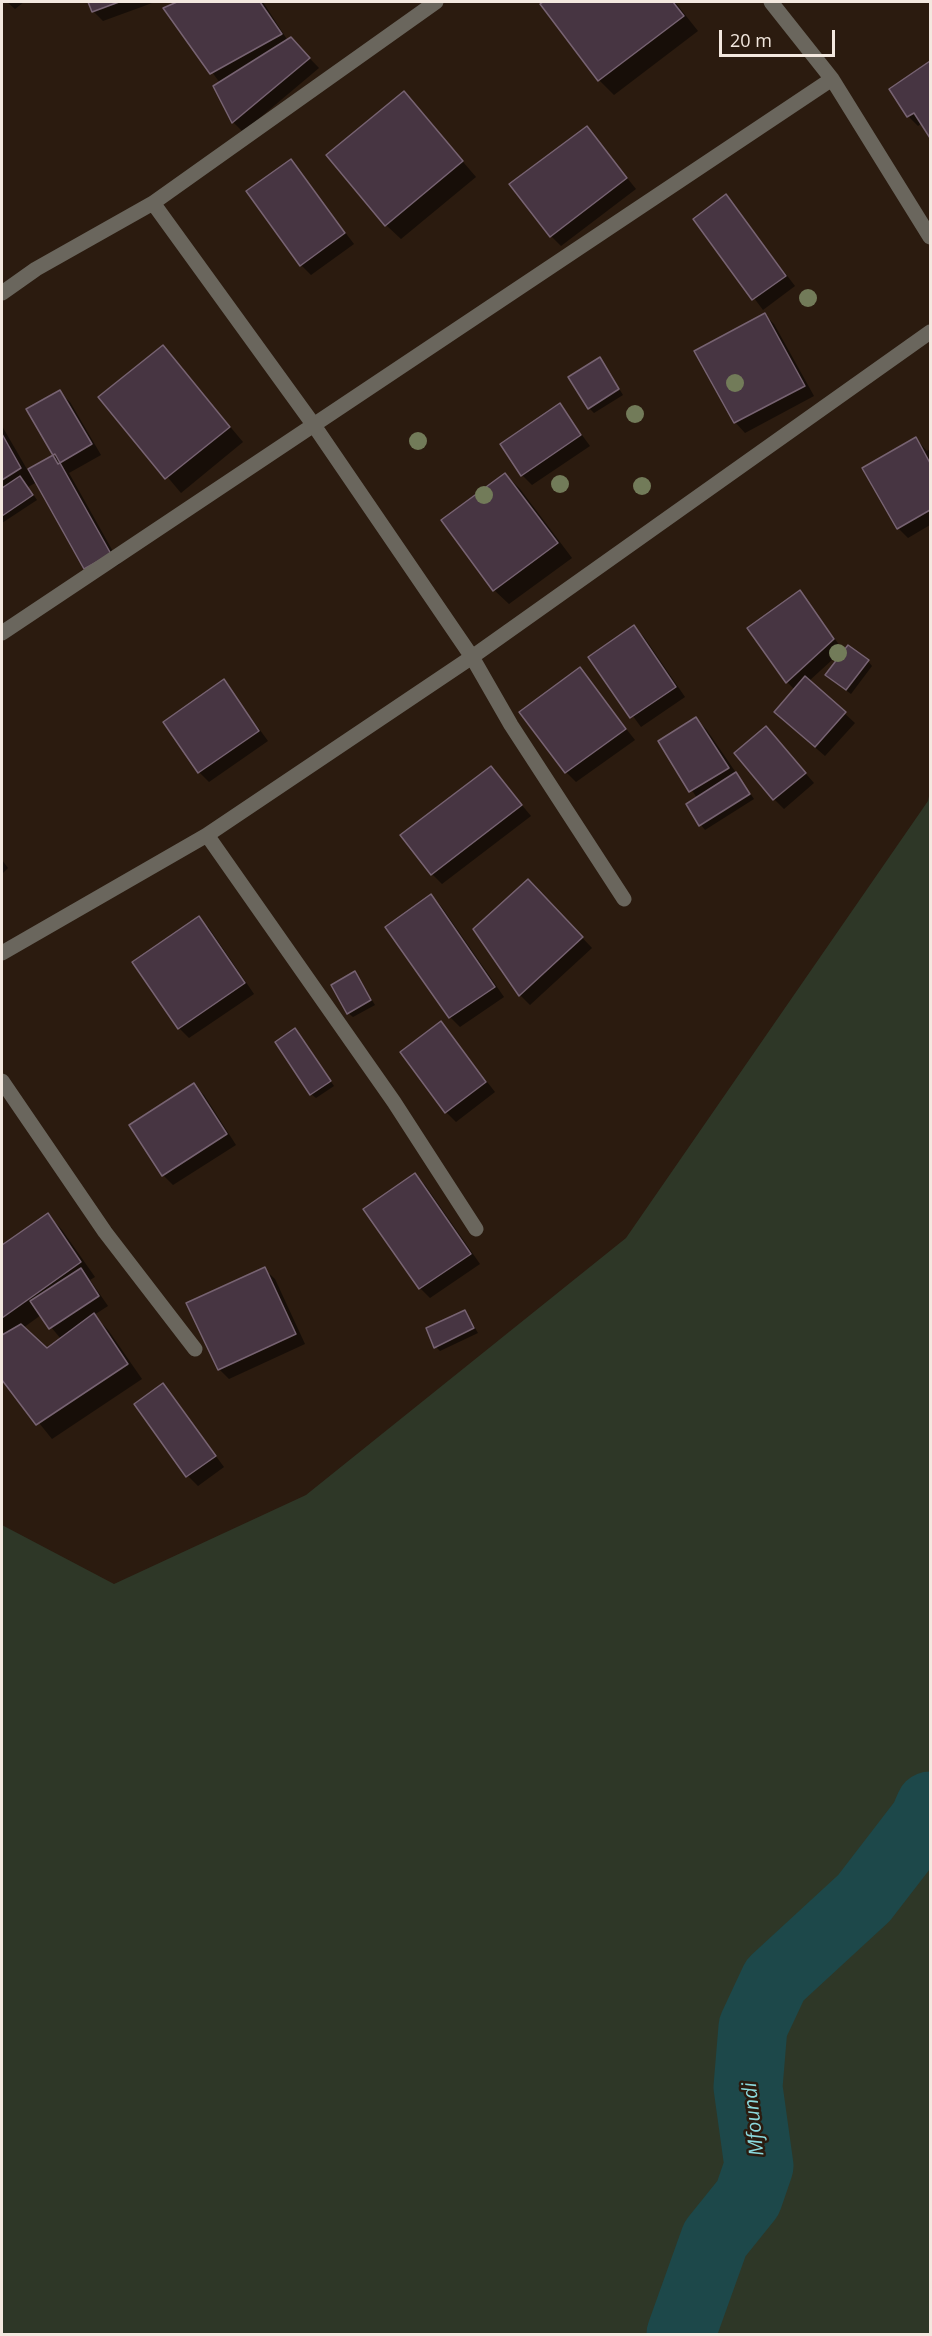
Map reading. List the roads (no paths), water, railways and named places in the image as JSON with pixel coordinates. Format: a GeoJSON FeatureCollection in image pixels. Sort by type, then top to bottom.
{"type":"FeatureCollection","features":[{"type":"Feature","properties":{"kind":"street"},"geometry":{"type":"LineString","coordinates":[[2,293],[36,269],[153,204],[436,2]]}},
{"type":"Feature","properties":{"kind":"street"},"geometry":{"type":"LineString","coordinates":[[771,2],[832,79],[930,237]]}},
{"type":"Feature","properties":{"kind":"street"},"geometry":{"type":"LineString","coordinates":[[2,633],[832,79]]}},
{"type":"Feature","properties":{"kind":"street"},"geometry":{"type":"LineString","coordinates":[[153,204],[313,424],[472,657],[511,725],[624,899]]}},
{"type":"Feature","properties":{"kind":"street"},"geometry":{"type":"LineString","coordinates":[[2,953],[207,835],[472,657],[930,332]]}},
{"type":"Feature","properties":{"kind":"street"},"geometry":{"type":"LineString","coordinates":[[207,835],[394,1102],[476,1229]]}},
{"type":"Feature","properties":{"kind":"street"},"geometry":{"type":"LineString","coordinates":[[2,1080],[105,1232],[195,1349]]}},
{"type":"Feature","properties":{"kind":"waterway","name":"Mfoundi"},"geometry":{"type":"LineString","coordinates":[[681,2334],[715,2239],[748,2198],[759,2166],[748,2087],[753,2027],[775,1980],[864,1898],[924,1820],[930,1806]]}}]}
